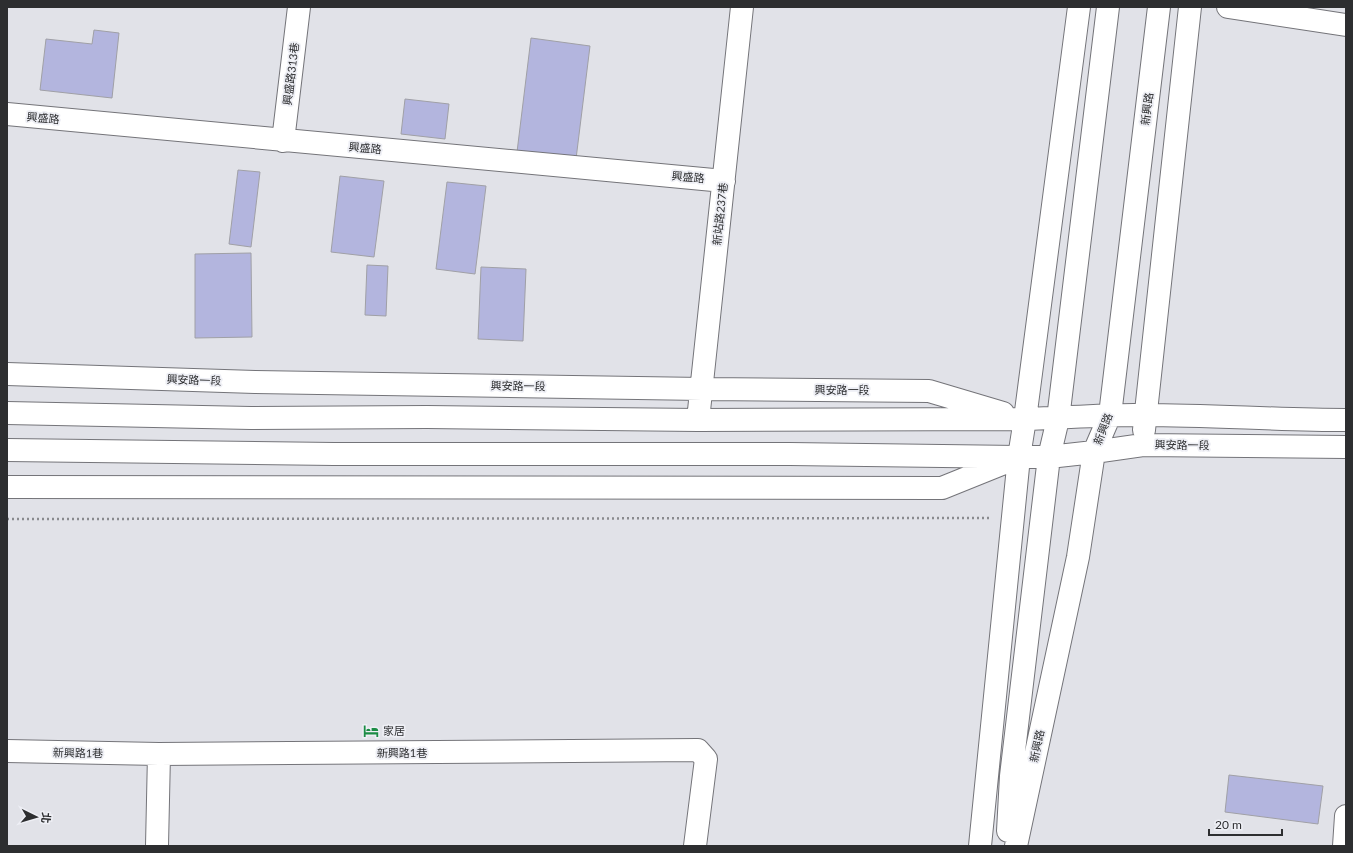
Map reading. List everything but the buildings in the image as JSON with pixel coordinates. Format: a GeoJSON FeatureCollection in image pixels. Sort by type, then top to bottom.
{"type":"FeatureCollection","features":[{"type":"Feature","properties":{"kind":"street","name":"興盛路313巷"},"geometry":{"type":"LineString","coordinates":[[283,141],[299,7]]}},
{"type":"Feature","properties":{"kind":"street","name":"新站路237巷"},"geometry":{"type":"LineString","coordinates":[[698,420],[742,7]]}},
{"type":"Feature","properties":{"kind":"street"},"geometry":{"type":"LineString","coordinates":[[980,846],[1019,457],[1079,7]]}},
{"type":"Feature","properties":{"kind":"street","name":"新興路"},"geometry":{"type":"LineString","coordinates":[[1008,846],[1011,776],[1048,457],[1058,419],[1108,7]]}},
{"type":"Feature","properties":{"kind":"street","name":"新興路"},"geometry":{"type":"LineString","coordinates":[[1016,846],[1078,557],[1094,452],[1110,415],[1159,7]]}},
{"type":"Feature","properties":{"kind":"street"},"geometry":{"type":"LineString","coordinates":[[1143,445],[1145,414],[1190,7]]}},
{"type":"Feature","properties":{"kind":"street"},"geometry":{"type":"LineString","coordinates":[[1228,7],[1346,25]]}},
{"type":"Feature","properties":{"kind":"street","name":"興盛路"},"geometry":{"type":"LineString","coordinates":[[7,114],[283,141],[724,181]]}},
{"type":"Feature","properties":{"kind":"street","name":"興安路一段"},"geometry":{"type":"LineString","coordinates":[[7,374],[255,382],[929,391],[1025,419]]}},
{"type":"Feature","properties":{"kind":"street","name":"興安路一段"},"geometry":{"type":"LineString","coordinates":[[7,413],[251,418],[427,417],[698,420],[1058,419],[1145,414],[1346,420]]}},
{"type":"Feature","properties":{"kind":"street","name":"興安路一段"},"geometry":{"type":"LineString","coordinates":[[7,450],[326,454],[790,454],[1048,457],[1143,445],[1346,447]]}},
{"type":"Feature","properties":{"kind":"street","name":"興安路一段"},"geometry":{"type":"LineString","coordinates":[[7,487],[942,488],[1019,457]]}},
{"type":"Feature","properties":{"kind":"street","name":"新興路1巷"},"geometry":{"type":"LineString","coordinates":[[7,751],[158,754],[698,750],[706,760],[695,846]]}},
{"type":"Feature","properties":{"kind":"street"},"geometry":{"type":"LineString","coordinates":[[157,846],[158,754]]}},
{"type":"Feature","properties":{"kind":"street"},"geometry":{"type":"LineString","coordinates":[[1344,846],[1346,816]]}},
{"type":"Feature","properties":{"kind":"path"},"geometry":{"type":"LineString","coordinates":[[7,519],[1013,518]]}},
{"type":"Feature","properties":{"kind":"place","name":"家居"},"geometry":{"type":"Point","coordinates":[371,731]}}]}
